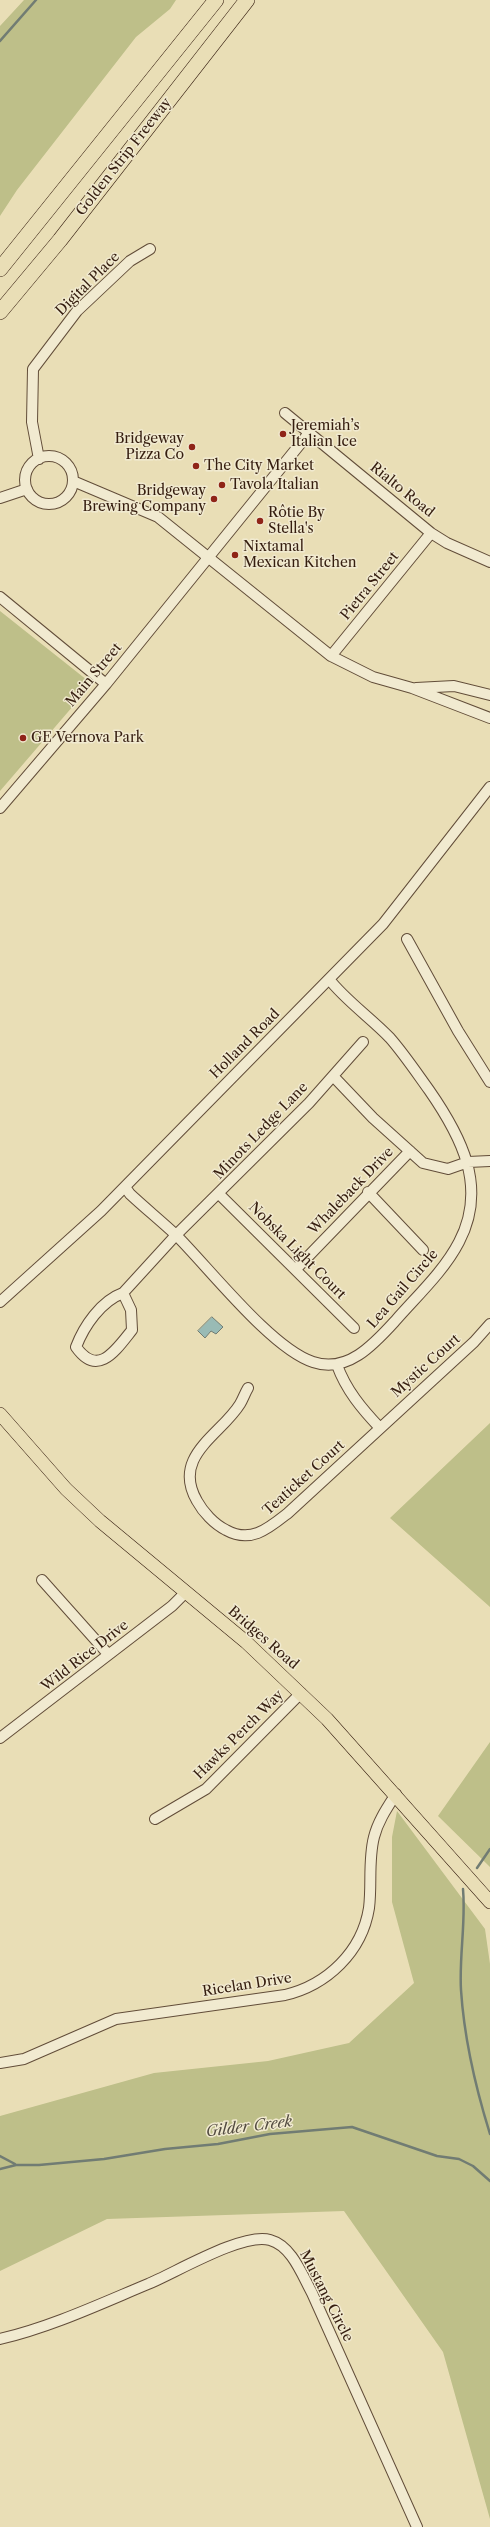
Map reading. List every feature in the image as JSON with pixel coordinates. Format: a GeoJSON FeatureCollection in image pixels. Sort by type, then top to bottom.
{"type":"FeatureCollection","features":[{"type":"Feature","properties":{"kind":"highway","name":"Golden Strip Freeway"},"geometry":{"type":"LineString","coordinates":[[0,269],[216,0]]}},
{"type":"Feature","properties":{"kind":"highway","name":"Golden Strip Freeway"},"geometry":{"type":"LineString","coordinates":[[0,312],[60,240],[247,0]]}},
{"type":"Feature","properties":{"kind":"main road","name":"Bridges Road"},"geometry":{"type":"LineString","coordinates":[[0,1414],[66,1489],[100,1521],[246,1642],[301,1693],[349,1742],[396,1794],[466,1878],[490,1902]]}},
{"type":"Feature","properties":{"kind":"street","name":"Digital Place"},"geometry":{"type":"LineString","coordinates":[[39,459],[32,422],[33,369],[77,311],[130,261],[150,249]]}},
{"type":"Feature","properties":{"kind":"street","name":"Rialto Road"},"geometry":{"type":"LineString","coordinates":[[285,413],[431,532],[447,543],[490,562]]}},
{"type":"Feature","properties":{"kind":"street","name":"Main Street"},"geometry":{"type":"LineString","coordinates":[[0,808],[106,684],[308,433]]}},
{"type":"Feature","properties":{"kind":"street"},"geometry":{"type":"LineString","coordinates":[[47,457],[62,460],[72,473],[73,481],[67,496],[53,504],[37,501],[27,489],[26,475],[33,463],[39,459],[47,457]]}},
{"type":"Feature","properties":{"kind":"street"},"geometry":{"type":"LineString","coordinates":[[73,481],[158,517],[331,656],[373,677],[412,688],[490,718]]}},
{"type":"Feature","properties":{"kind":"street"},"geometry":{"type":"LineString","coordinates":[[0,498],[27,489]]}},
{"type":"Feature","properties":{"kind":"street","name":"Pietra Street"},"geometry":{"type":"LineString","coordinates":[[331,656],[431,532]]}},
{"type":"Feature","properties":{"kind":"street"},"geometry":{"type":"LineString","coordinates":[[0,597],[106,684]]}},
{"type":"Feature","properties":{"kind":"street"},"geometry":{"type":"LineString","coordinates":[[412,688],[454,686],[490,695]]}},
{"type":"Feature","properties":{"kind":"street","name":"Holland Road"},"geometry":{"type":"LineString","coordinates":[[0,1302],[125,1187],[383,924],[490,787]]}},
{"type":"Feature","properties":{"kind":"street"},"geometry":{"type":"LineString","coordinates":[[407,939],[458,1031],[490,1082]]}},
{"type":"Feature","properties":{"kind":"street","name":"Lea Gail Circle"},"geometry":{"type":"LineString","coordinates":[[125,1187],[130,1194],[176,1235],[283,1345],[295,1354],[314,1363],[337,1365],[359,1355],[379,1338],[458,1244],[469,1218],[472,1201],[472,1178],[468,1162],[455,1130],[407,1058],[329,979]]}},
{"type":"Feature","properties":{"kind":"street","name":"Minots Ledge Lane"},"geometry":{"type":"LineString","coordinates":[[123,1293],[131,1310],[132,1330],[103,1361],[92,1361],[82,1356],[76,1347],[82,1329],[114,1296],[123,1293],[176,1235],[309,1103],[363,1042]]}},
{"type":"Feature","properties":{"kind":"street"},"geometry":{"type":"LineString","coordinates":[[333,1076],[373,1118],[423,1163],[448,1169],[468,1162],[490,1161]]}},
{"type":"Feature","properties":{"kind":"street","name":"Whaleback Drive"},"geometry":{"type":"LineString","coordinates":[[296,1269],[368,1192],[410,1151]]}},
{"type":"Feature","properties":{"kind":"street"},"geometry":{"type":"LineString","coordinates":[[368,1192],[424,1250]]}},
{"type":"Feature","properties":{"kind":"street","name":"Nobska Light Court"},"geometry":{"type":"LineString","coordinates":[[219,1194],[354,1328]]}},
{"type":"Feature","properties":{"kind":"street","name":"Mystic Court"},"geometry":{"type":"LineString","coordinates":[[380,1428],[474,1342],[490,1324]]}},
{"type":"Feature","properties":{"kind":"street"},"geometry":{"type":"LineString","coordinates":[[337,1365],[343,1382],[360,1406],[380,1428]]}},
{"type":"Feature","properties":{"kind":"street","name":"Teaticket Court"},"geometry":{"type":"LineString","coordinates":[[248,1388],[240,1405],[209,1436],[189,1470],[190,1489],[203,1512],[227,1531],[250,1536],[264,1532],[288,1513],[380,1428]]}},
{"type":"Feature","properties":{"kind":"street"},"geometry":{"type":"LineString","coordinates":[[42,1580],[108,1654]]}},
{"type":"Feature","properties":{"kind":"street","name":"Wild Rice Drive"},"geometry":{"type":"LineString","coordinates":[[0,1737],[185,1593]]}},
{"type":"Feature","properties":{"kind":"street","name":"Hawks Perch Way"},"geometry":{"type":"LineString","coordinates":[[155,1819],[206,1788],[301,1693]]}},
{"type":"Feature","properties":{"kind":"street","name":"Ricelan Drive"},"geometry":{"type":"LineString","coordinates":[[0,2063],[24,2059],[116,2019],[285,1995],[302,1990],[326,1976],[349,1955],[362,1931],[369,1908],[374,1836],[380,1820],[396,1794]]}},
{"type":"Feature","properties":{"kind":"street","name":"Mustang Circle"},"geometry":{"type":"LineString","coordinates":[[0,2339],[72,2316],[252,2239],[264,2239],[277,2243],[292,2257],[312,2293],[417,2527]]}},
{"type":"Feature","properties":{"kind":"green space"},"geometry":{"type":"Polygon","coordinates":[[[24,0],[176,0],[170,9],[136,37],[17,190],[0,216],[0,26],[24,0]]]}},
{"type":"Feature","properties":{"kind":"green space","name":"GE Vernova Park"},"geometry":{"type":"Polygon","coordinates":[[[0,611],[92,684],[0,791],[0,611]]]}},
{"type":"Feature","properties":{"kind":"green space"},"geometry":{"type":"Polygon","coordinates":[[[490,1423],[490,1607],[390,1518],[490,1423]]]}},
{"type":"Feature","properties":{"kind":"green space"},"geometry":{"type":"Polygon","coordinates":[[[490,1742],[490,1867],[438,1816],[490,1742]]]}},
{"type":"Feature","properties":{"kind":"green space"},"geometry":{"type":"Polygon","coordinates":[[[397,1811],[485,1929],[490,1964],[490,2519],[443,2352],[344,2211],[107,2219],[0,2271],[0,2116],[154,2073],[268,2061],[349,2043],[414,1983],[392,1902],[392,1837],[397,1811]]]}},
{"type":"Feature","properties":{"kind":"water"},"geometry":{"type":"Polygon","coordinates":[[[212,1317],[223,1327],[216,1334],[211,1331],[205,1338],[198,1331],[212,1317]]]}},
{"type":"Feature","properties":{"kind":"waterway"},"geometry":{"type":"LineString","coordinates":[[0,41],[36,0]]}},
{"type":"Feature","properties":{"kind":"waterway"},"geometry":{"type":"LineString","coordinates":[[477,1868],[490,1849]]}},
{"type":"Feature","properties":{"kind":"waterway"},"geometry":{"type":"LineString","coordinates":[[463,1889],[464,1914],[461,1990],[471,2062],[490,2134]]}},
{"type":"Feature","properties":{"kind":"waterway","name":"Gilder Creek"},"geometry":{"type":"LineString","coordinates":[[0,2169],[16,2165],[39,2165],[104,2159],[165,2149],[218,2144],[270,2134],[352,2127],[437,2156],[459,2159],[473,2166],[490,2181]]}},
{"type":"Feature","properties":{"kind":"waterway"},"geometry":{"type":"LineString","coordinates":[[0,2156],[15,2164]]}},
{"type":"Feature","properties":{"kind":"place","name":"Jeremiah’s Italian Ice"},"geometry":{"type":"Point","coordinates":[283,434]}},
{"type":"Feature","properties":{"kind":"place","name":"Bridgeway Pizza Co"},"geometry":{"type":"Point","coordinates":[192,447]}},
{"type":"Feature","properties":{"kind":"place","name":"The City Market"},"geometry":{"type":"Point","coordinates":[196,466]}},
{"type":"Feature","properties":{"kind":"place","name":"Tavola Italian"},"geometry":{"type":"Point","coordinates":[222,485]}},
{"type":"Feature","properties":{"kind":"place","name":"Bridgeway Brewing Company"},"geometry":{"type":"Point","coordinates":[214,499]}},
{"type":"Feature","properties":{"kind":"place","name":"Rôtie By Stella's"},"geometry":{"type":"Point","coordinates":[260,521]}},
{"type":"Feature","properties":{"kind":"place","name":"Nixtamal Mexican Kitchen"},"geometry":{"type":"Point","coordinates":[235,555]}},
{"type":"Feature","properties":{"kind":"place","name":"GE Vernova Park"},"geometry":{"type":"Point","coordinates":[23,738]}}]}
